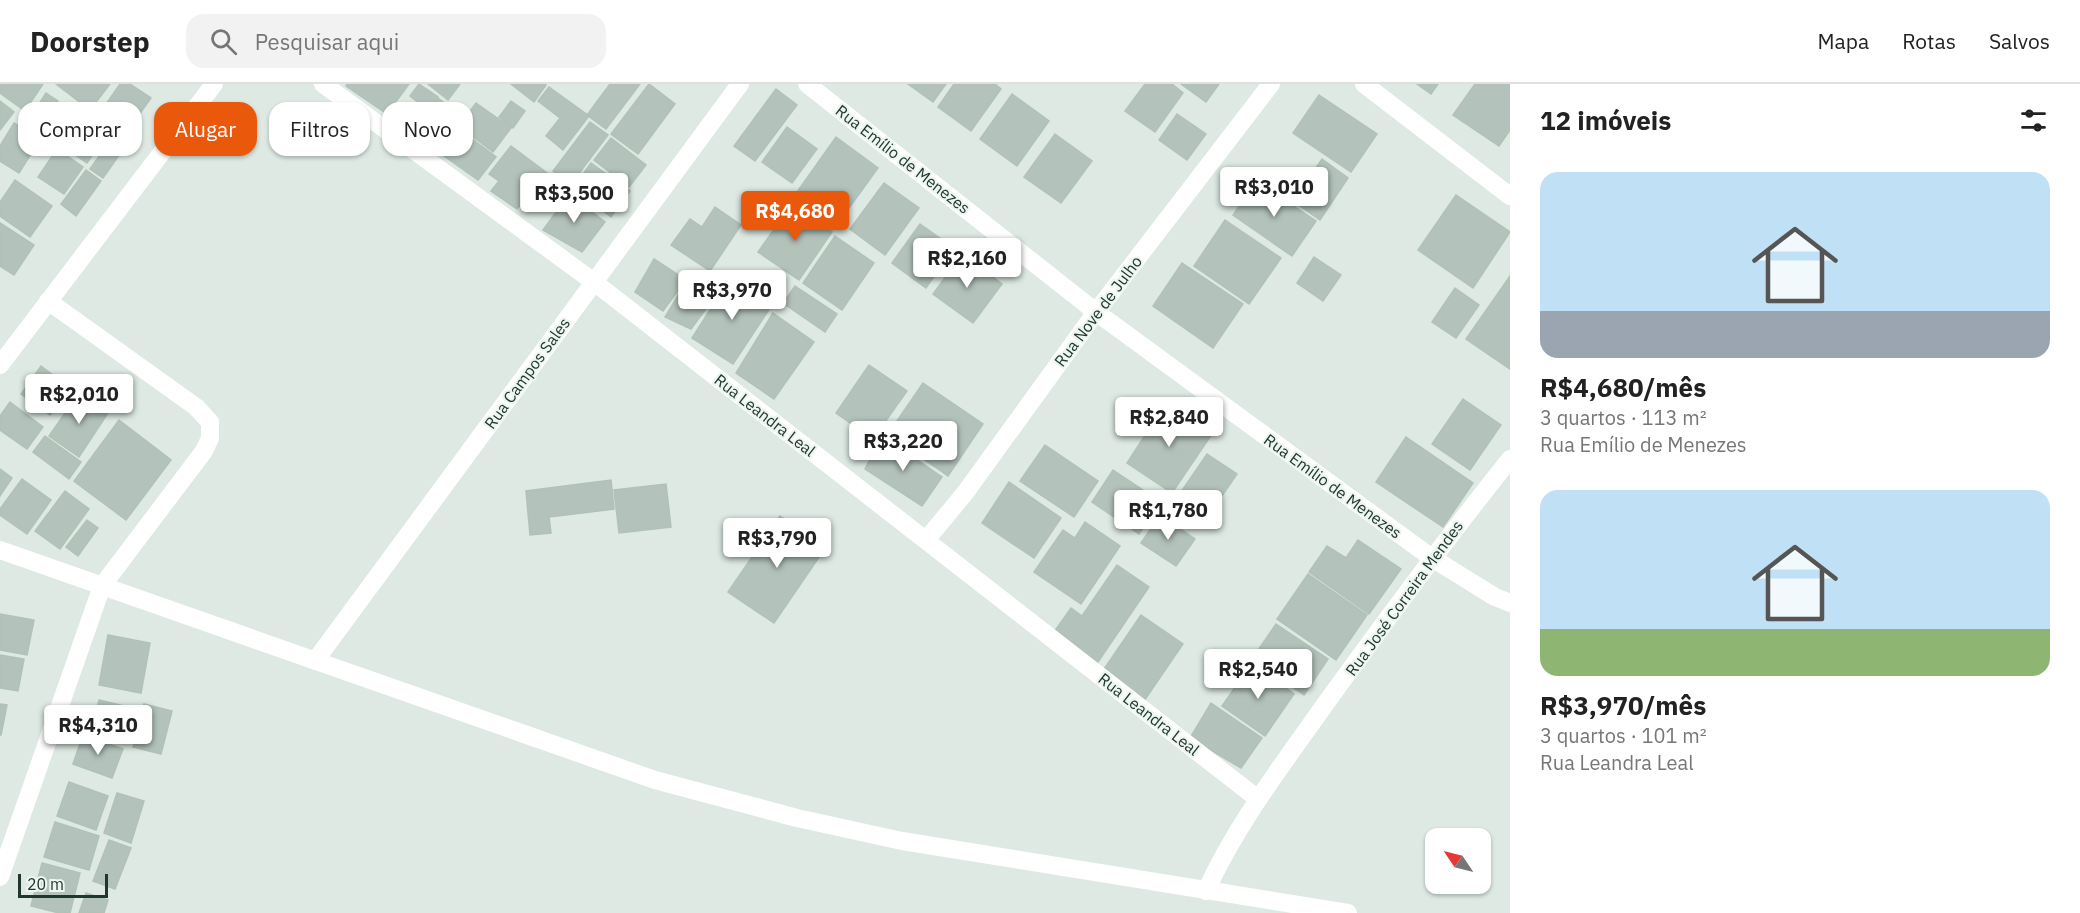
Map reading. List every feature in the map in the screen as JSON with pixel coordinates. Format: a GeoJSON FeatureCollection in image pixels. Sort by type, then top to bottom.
{"type":"FeatureCollection","features":[{"type":"Feature","properties":{"kind":"street"},"geometry":{"type":"LineString","coordinates":[[0,365],[214,84]]}},
{"type":"Feature","properties":{"kind":"street","name":"Rua Leandra Leal"},"geometry":{"type":"LineString","coordinates":[[323,84],[594,282],[1258,799]]}},
{"type":"Feature","properties":{"kind":"street","name":"Rua Campos Sales"},"geometry":{"type":"LineString","coordinates":[[315,661],[740,84]]}},
{"type":"Feature","properties":{"kind":"street","name":"Rua Emílio de Menezes"},"geometry":{"type":"LineString","coordinates":[[807,84],[1096,312],[1431,558],[1495,597],[1510,603]]}},
{"type":"Feature","properties":{"kind":"street","name":"Rua Nove de Julho"},"geometry":{"type":"LineString","coordinates":[[926,540],[964,493],[1096,312],[1271,84]]}},
{"type":"Feature","properties":{"kind":"street"},"geometry":{"type":"LineString","coordinates":[[1364,84],[1510,196]]}},
{"type":"Feature","properties":{"kind":"street"},"geometry":{"type":"LineString","coordinates":[[0,877],[102,586],[204,451],[210,438],[210,422],[196,408],[48,301]]}},
{"type":"Feature","properties":{"kind":"street","name":"Rua José Correira Mendes"},"geometry":{"type":"LineString","coordinates":[[1206,891],[1258,799],[1431,558],[1510,459]]}},
{"type":"Feature","properties":{"kind":"street"},"geometry":{"type":"LineString","coordinates":[[0,550],[655,780],[797,818],[902,841],[1348,913]]}},
{"type":"Feature","properties":{"kind":"building"},"geometry":{"type":"Polygon","coordinates":[[[0,84],[43,84],[31,102],[18,102],[18,106],[0,93],[0,84]]]}},
{"type":"Feature","properties":{"kind":"building"},"geometry":{"type":"Polygon","coordinates":[[[56,84],[110,84],[96,102],[80,102],[56,84]]]}},
{"type":"Feature","properties":{"kind":"building"},"geometry":{"type":"Polygon","coordinates":[[[120,84],[130,84],[151,98],[142,111],[142,102],[107,102],[120,84]]]}},
{"type":"Feature","properties":{"kind":"building"},"geometry":{"type":"Polygon","coordinates":[[[347,84],[409,84],[396,102],[382,102],[382,111],[346,86],[347,84]]]}},
{"type":"Feature","properties":{"kind":"building"},"geometry":{"type":"Polygon","coordinates":[[[419,84],[438,97],[434,102],[418,102],[410,96],[419,84]]]}},
{"type":"Feature","properties":{"kind":"building"},"geometry":{"type":"Polygon","coordinates":[[[428,84],[460,84],[448,100],[428,84]]]}},
{"type":"Feature","properties":{"kind":"building"},"geometry":{"type":"Polygon","coordinates":[[[511,84],[544,84],[546,85],[534,102],[511,84]]]}},
{"type":"Feature","properties":{"kind":"building"},"geometry":{"type":"Polygon","coordinates":[[[610,84],[640,84],[606,129],[587,115],[610,84]]]}},
{"type":"Feature","properties":{"kind":"building"},"geometry":{"type":"Polygon","coordinates":[[[649,84],[675,104],[638,154],[611,134],[649,84]]]}},
{"type":"Feature","properties":{"kind":"building"},"geometry":{"type":"Polygon","coordinates":[[[908,84],[946,84],[933,102],[908,84]]]}},
{"type":"Feature","properties":{"kind":"building"},"geometry":{"type":"Polygon","coordinates":[[[954,84],[995,84],[1001,89],[971,131],[938,107],[954,84]]]}},
{"type":"Feature","properties":{"kind":"building"},"geometry":{"type":"Polygon","coordinates":[[[1145,84],[1172,84],[1183,93],[1155,132],[1125,111],[1145,84]]]}},
{"type":"Feature","properties":{"kind":"building"},"geometry":{"type":"Polygon","coordinates":[[[1181,84],[1219,84],[1206,102],[1181,84]]]}},
{"type":"Feature","properties":{"kind":"building"},"geometry":{"type":"Polygon","coordinates":[[[1417,84],[1438,84],[1431,94],[1417,84]]]}},
{"type":"Feature","properties":{"kind":"building"},"geometry":{"type":"Polygon","coordinates":[[[1475,84],[1510,84],[1510,130],[1499,146],[1453,115],[1475,84]]]}},
{"type":"Feature","properties":{"kind":"building"},"geometry":{"type":"Polygon","coordinates":[[[549,87],[589,116],[563,150],[546,136],[560,118],[538,101],[549,87]]]}},
{"type":"Feature","properties":{"kind":"building"},"geometry":{"type":"Polygon","coordinates":[[[776,89],[797,105],[755,161],[734,146],[776,89]]]}},
{"type":"Feature","properties":{"kind":"building"},"geometry":{"type":"Polygon","coordinates":[[[46,93],[58,101],[57,102],[40,102],[46,93]]]}},
{"type":"Feature","properties":{"kind":"building"},"geometry":{"type":"Polygon","coordinates":[[[1012,94],[1049,121],[1017,166],[980,139],[1012,94]]]}},
{"type":"Feature","properties":{"kind":"building"},"geometry":{"type":"Polygon","coordinates":[[[1319,95],[1377,134],[1351,172],[1293,133],[1319,95]]]}},
{"type":"Feature","properties":{"kind":"building"},"geometry":{"type":"Polygon","coordinates":[[[0,101],[14,112],[0,130],[0,101]]]}},
{"type":"Feature","properties":{"kind":"building"},"geometry":{"type":"Polygon","coordinates":[[[511,101],[525,111],[513,128],[499,117],[511,101]]]}},
{"type":"Feature","properties":{"kind":"building"},"geometry":{"type":"Polygon","coordinates":[[[476,103],[511,128],[493,152],[473,137],[473,107],[476,103]]]}},
{"type":"Feature","properties":{"kind":"building"},"geometry":{"type":"Polygon","coordinates":[[[1177,114],[1206,134],[1187,160],[1159,140],[1177,114]]]}},
{"type":"Feature","properties":{"kind":"building"},"geometry":{"type":"Polygon","coordinates":[[[590,122],[608,135],[571,184],[553,171],[590,122]]]}},
{"type":"Feature","properties":{"kind":"building"},"geometry":{"type":"Polygon","coordinates":[[[14,123],[18,126],[18,156],[30,156],[19,173],[0,161],[0,146],[14,123]]]}},
{"type":"Feature","properties":{"kind":"building"},"geometry":{"type":"Polygon","coordinates":[[[787,127],[817,149],[792,183],[762,162],[787,127]]]}},
{"type":"Feature","properties":{"kind":"building"},"geometry":{"type":"Polygon","coordinates":[[[1055,134],[1092,161],[1061,203],[1024,177],[1055,134]]]}},
{"type":"Feature","properties":{"kind":"building"},"geometry":{"type":"Polygon","coordinates":[[[836,137],[878,168],[839,222],[797,192],[836,137]]]}},
{"type":"Feature","properties":{"kind":"building"},"geometry":{"type":"Polygon","coordinates":[[[611,138],[646,165],[629,187],[594,160],[611,138]]]}},
{"type":"Feature","properties":{"kind":"building"},"geometry":{"type":"Polygon","coordinates":[[[473,140],[496,157],[478,180],[444,156],[473,156],[473,140]]]}},
{"type":"Feature","properties":{"kind":"building"},"geometry":{"type":"Polygon","coordinates":[[[511,146],[547,173],[517,209],[491,191],[499,181],[489,174],[511,146]]]}},
{"type":"Feature","properties":{"kind":"building"},"geometry":{"type":"Polygon","coordinates":[[[52,156],[67,156],[83,167],[64,194],[38,177],[52,156]]]}},
{"type":"Feature","properties":{"kind":"building"},"geometry":{"type":"Polygon","coordinates":[[[77,156],[92,156],[87,163],[77,156]]]}},
{"type":"Feature","properties":{"kind":"building"},"geometry":{"type":"Polygon","coordinates":[[[99,156],[118,156],[103,178],[90,169],[99,156]]]}},
{"type":"Feature","properties":{"kind":"building"},"geometry":{"type":"Polygon","coordinates":[[[1322,159],[1348,178],[1320,220],[1293,201],[1322,159]]]}},
{"type":"Feature","properties":{"kind":"building"},"geometry":{"type":"Polygon","coordinates":[[[591,163],[630,191],[611,217],[573,188],[591,163]]]}},
{"type":"Feature","properties":{"kind":"building"},"geometry":{"type":"Polygon","coordinates":[[[86,170],[101,181],[76,216],[61,204],[86,170]]]}},
{"type":"Feature","properties":{"kind":"building"},"geometry":{"type":"Polygon","coordinates":[[[15,180],[52,206],[30,237],[0,216],[0,202],[15,180]]]}},
{"type":"Feature","properties":{"kind":"building"},"geometry":{"type":"Polygon","coordinates":[[[1256,181],[1316,221],[1292,256],[1233,215],[1256,181]]]}},
{"type":"Feature","properties":{"kind":"building"},"geometry":{"type":"Polygon","coordinates":[[[884,183],[919,208],[885,255],[850,229],[884,183]]]}},
{"type":"Feature","properties":{"kind":"building"},"geometry":{"type":"Polygon","coordinates":[[[569,194],[605,222],[582,252],[543,230],[569,194]]]}},
{"type":"Feature","properties":{"kind":"building"},"geometry":{"type":"Polygon","coordinates":[[[1456,195],[1510,232],[1473,288],[1418,250],[1456,195]]]}},
{"type":"Feature","properties":{"kind":"building"},"geometry":{"type":"Polygon","coordinates":[[[792,204],[832,232],[799,280],[758,252],[792,204]]]}},
{"type":"Feature","properties":{"kind":"building"},"geometry":{"type":"Polygon","coordinates":[[[715,207],[741,225],[710,271],[671,245],[690,219],[702,227],[715,207]]]}},
{"type":"Feature","properties":{"kind":"building"},"geometry":{"type":"Polygon","coordinates":[[[1225,220],[1281,258],[1249,304],[1194,266],[1225,220]]]}},
{"type":"Feature","properties":{"kind":"building"},"geometry":{"type":"Polygon","coordinates":[[[0,223],[34,245],[14,275],[0,266],[0,223]]]}},
{"type":"Feature","properties":{"kind":"building"},"geometry":{"type":"Polygon","coordinates":[[[920,224],[954,248],[926,288],[892,263],[920,224]]]}},
{"type":"Feature","properties":{"kind":"building"},"geometry":{"type":"Polygon","coordinates":[[[835,236],[874,263],[842,310],[803,283],[835,236]]]}},
{"type":"Feature","properties":{"kind":"building"},"geometry":{"type":"Polygon","coordinates":[[[962,254],[1002,284],[973,323],[933,294],[962,254]]]}},
{"type":"Feature","properties":{"kind":"building"},"geometry":{"type":"Polygon","coordinates":[[[1314,257],[1341,275],[1323,301],[1297,283],[1314,257]]]}},
{"type":"Feature","properties":{"kind":"building"},"geometry":{"type":"Polygon","coordinates":[[[654,259],[686,280],[663,311],[635,292],[654,259]]]}},
{"type":"Feature","properties":{"kind":"building"},"geometry":{"type":"Polygon","coordinates":[[[1182,263],[1243,304],[1213,348],[1153,306],[1182,263]]]}},
{"type":"Feature","properties":{"kind":"building"},"geometry":{"type":"Polygon","coordinates":[[[1510,276],[1510,369],[1466,339],[1510,276]]]}},
{"type":"Feature","properties":{"kind":"building"},"geometry":{"type":"Polygon","coordinates":[[[731,277],[772,305],[733,364],[692,338],[731,277]]]}},
{"type":"Feature","properties":{"kind":"building"},"geometry":{"type":"Polygon","coordinates":[[[685,284],[711,302],[691,329],[665,317],[685,284]]]}},
{"type":"Feature","properties":{"kind":"building"},"geometry":{"type":"Polygon","coordinates":[[[795,286],[837,314],[825,332],[783,303],[795,286]]]}},
{"type":"Feature","properties":{"kind":"building"},"geometry":{"type":"Polygon","coordinates":[[[1455,288],[1479,305],[1456,338],[1432,322],[1455,288]]]}},
{"type":"Feature","properties":{"kind":"building"},"geometry":{"type":"Polygon","coordinates":[[[773,313],[814,342],[774,399],[736,373],[773,313]]]}},
{"type":"Feature","properties":{"kind":"building"},"geometry":{"type":"Polygon","coordinates":[[[869,365],[907,391],[873,439],[836,413],[869,365]]]}},
{"type":"Feature","properties":{"kind":"building"},"geometry":{"type":"Polygon","coordinates":[[[41,366],[70,388],[50,415],[21,394],[41,366]]]}},
{"type":"Feature","properties":{"kind":"building"},"geometry":{"type":"Polygon","coordinates":[[[923,383],[983,424],[948,476],[888,434],[923,383]]]}},
{"type":"Feature","properties":{"kind":"building"},"geometry":{"type":"Polygon","coordinates":[[[79,393],[108,413],[79,457],[49,436],[79,393]]]}},
{"type":"Feature","properties":{"kind":"building"},"geometry":{"type":"Polygon","coordinates":[[[1463,399],[1501,425],[1470,470],[1432,444],[1463,399]]]}},
{"type":"Feature","properties":{"kind":"building"},"geometry":{"type":"Polygon","coordinates":[[[10,402],[43,427],[27,449],[0,430],[0,416],[10,402]]]}},
{"type":"Feature","properties":{"kind":"building"},"geometry":{"type":"Polygon","coordinates":[[[1166,403],[1212,434],[1172,493],[1127,463],[1166,403]]]}},
{"type":"Feature","properties":{"kind":"building"},"geometry":{"type":"Polygon","coordinates":[[[119,420],[171,460],[126,520],[74,481],[119,420]]]}},
{"type":"Feature","properties":{"kind":"building"},"geometry":{"type":"Polygon","coordinates":[[[45,436],[81,462],[69,479],[33,452],[45,436]]]}},
{"type":"Feature","properties":{"kind":"building"},"geometry":{"type":"Polygon","coordinates":[[[882,436],[942,477],[922,506],[865,469],[882,436]]]}},
{"type":"Feature","properties":{"kind":"building"},"geometry":{"type":"Polygon","coordinates":[[[1406,437],[1473,483],[1443,527],[1376,482],[1406,437]]]}},
{"type":"Feature","properties":{"kind":"building"},"geometry":{"type":"Polygon","coordinates":[[[1045,445],[1098,481],[1074,517],[1020,481],[1045,445]]]}},
{"type":"Feature","properties":{"kind":"building"},"geometry":{"type":"Polygon","coordinates":[[[1207,454],[1237,474],[1200,528],[1170,508],[1207,454]]]}},
{"type":"Feature","properties":{"kind":"building"},"geometry":{"type":"Polygon","coordinates":[[[0,469],[12,478],[0,496],[0,469]]]}},
{"type":"Feature","properties":{"kind":"building"},"geometry":{"type":"Polygon","coordinates":[[[1113,470],[1161,502],[1139,534],[1092,502],[1113,470]]]}},
{"type":"Feature","properties":{"kind":"building"},"geometry":{"type":"Polygon","coordinates":[[[22,479],[51,500],[27,534],[0,515],[0,509],[22,479]]]}},
{"type":"Feature","properties":{"kind":"building"},"geometry":{"type":"Polygon","coordinates":[[[611,480],[614,509],[549,517],[551,533],[530,535],[526,491],[611,480]]]}},
{"type":"Feature","properties":{"kind":"building"},"geometry":{"type":"Polygon","coordinates":[[[1009,482],[1061,518],[1034,558],[982,523],[1009,482]]]}},
{"type":"Feature","properties":{"kind":"building"},"geometry":{"type":"Polygon","coordinates":[[[666,484],[671,527],[619,533],[614,490],[666,484]]]}},
{"type":"Feature","properties":{"kind":"building"},"geometry":{"type":"Polygon","coordinates":[[[65,491],[89,509],[60,549],[35,531],[65,491]]]}},
{"type":"Feature","properties":{"kind":"building"},"geometry":{"type":"Polygon","coordinates":[[[1160,515],[1195,539],[1176,566],[1141,543],[1160,515]]]}},
{"type":"Feature","properties":{"kind":"building"},"geometry":{"type":"Polygon","coordinates":[[[780,516],[826,547],[774,623],[728,592],[780,516]]]}},
{"type":"Feature","properties":{"kind":"building"},"geometry":{"type":"Polygon","coordinates":[[[87,520],[98,528],[78,556],[66,547],[87,520]]]}},
{"type":"Feature","properties":{"kind":"building"},"geometry":{"type":"Polygon","coordinates":[[[1085,522],[1120,546],[1081,604],[1034,572],[1063,530],[1075,538],[1085,522]]]}},
{"type":"Feature","properties":{"kind":"building"},"geometry":{"type":"Polygon","coordinates":[[[1358,540],[1401,569],[1369,614],[1309,572],[1327,546],[1346,558],[1358,540]]]}},
{"type":"Feature","properties":{"kind":"building"},"geometry":{"type":"Polygon","coordinates":[[[1117,565],[1149,587],[1098,662],[1054,632],[1071,608],[1082,616],[1117,565]]]}},
{"type":"Feature","properties":{"kind":"building"},"geometry":{"type":"Polygon","coordinates":[[[1308,574],[1367,615],[1336,660],[1277,619],[1308,574]]]}},
{"type":"Feature","properties":{"kind":"building"},"geometry":{"type":"Polygon","coordinates":[[[0,614],[34,620],[27,655],[0,650],[0,614]]]}},
{"type":"Feature","properties":{"kind":"building"},"geometry":{"type":"Polygon","coordinates":[[[1141,615],[1183,644],[1144,701],[1102,672],[1141,615]]]}},
{"type":"Feature","properties":{"kind":"building"},"geometry":{"type":"Polygon","coordinates":[[[1276,624],[1328,659],[1304,695],[1252,659],[1276,624]]]}},
{"type":"Feature","properties":{"kind":"building"},"geometry":{"type":"Polygon","coordinates":[[[108,635],[150,643],[141,693],[99,685],[108,635]]]}},
{"type":"Feature","properties":{"kind":"building"},"geometry":{"type":"Polygon","coordinates":[[[0,655],[24,659],[18,691],[0,688],[0,655]]]}},
{"type":"Feature","properties":{"kind":"building"},"geometry":{"type":"Polygon","coordinates":[[[1251,664],[1294,694],[1265,736],[1222,706],[1251,664]]]}},
{"type":"Feature","properties":{"kind":"building"},"geometry":{"type":"Polygon","coordinates":[[[99,700],[137,709],[130,740],[92,732],[99,700]]]}},
{"type":"Feature","properties":{"kind":"building"},"geometry":{"type":"Polygon","coordinates":[[[1211,703],[1262,738],[1241,768],[1190,738],[1211,703]]]}},
{"type":"Feature","properties":{"kind":"building"},"geometry":{"type":"Polygon","coordinates":[[[0,704],[7,705],[1,735],[0,735],[0,704]]]}},
{"type":"Feature","properties":{"kind":"building"},"geometry":{"type":"Polygon","coordinates":[[[144,704],[172,711],[161,754],[133,747],[144,704]]]}},
{"type":"Feature","properties":{"kind":"building"},"geometry":{"type":"Polygon","coordinates":[[[83,735],[123,749],[112,778],[73,764],[83,735]]]}},
{"type":"Feature","properties":{"kind":"building"},"geometry":{"type":"Polygon","coordinates":[[[69,782],[108,796],[96,830],[57,816],[69,782]]]}},
{"type":"Feature","properties":{"kind":"building"},"geometry":{"type":"Polygon","coordinates":[[[117,793],[144,801],[131,843],[104,833],[117,793]]]}},
{"type":"Feature","properties":{"kind":"building"},"geometry":{"type":"Polygon","coordinates":[[[55,822],[99,836],[89,870],[44,857],[55,822]]]}},
{"type":"Feature","properties":{"kind":"building"},"geometry":{"type":"Polygon","coordinates":[[[109,840],[131,848],[115,889],[93,881],[109,840]]]}},
{"type":"Feature","properties":{"kind":"building"},"geometry":{"type":"Polygon","coordinates":[[[42,863],[80,873],[70,913],[59,913],[31,906],[42,863]]]}},
{"type":"Feature","properties":{"kind":"building"},"geometry":{"type":"Polygon","coordinates":[[[86,893],[108,900],[104,913],[79,913],[86,893]]]}}]}
